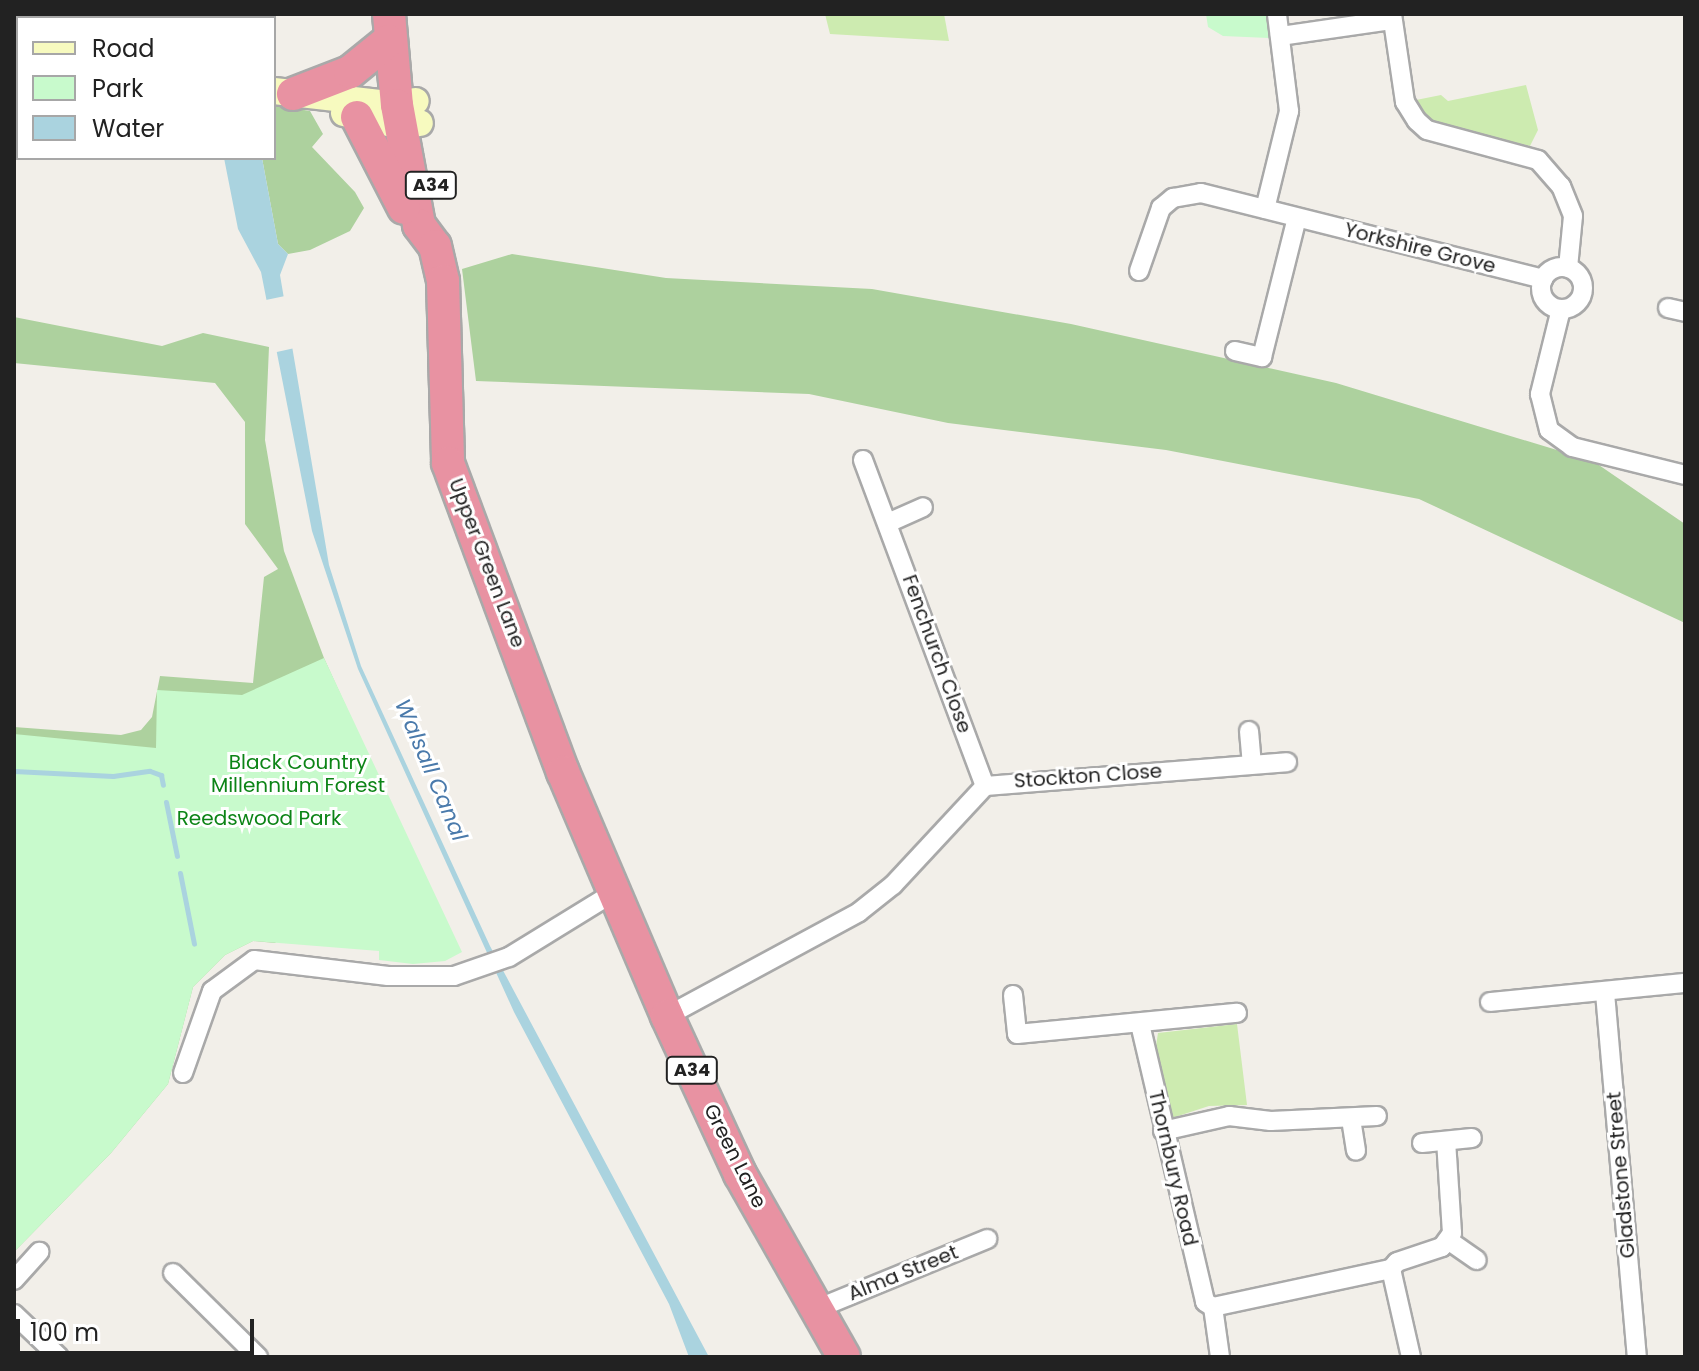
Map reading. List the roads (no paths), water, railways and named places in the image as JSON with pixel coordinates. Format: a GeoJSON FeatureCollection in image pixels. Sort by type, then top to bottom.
{"type":"FeatureCollection","features":[{"type":"Feature","properties":{"kind":"highway"},"geometry":{"type":"LineString","coordinates":[[293,94],[350,72],[390,27]]}},
{"type":"Feature","properties":{"kind":"highway","name":"A34"},"geometry":{"type":"LineString","coordinates":[[390,27],[408,114],[427,235]]}},
{"type":"Feature","properties":{"kind":"highway"},"geometry":{"type":"LineString","coordinates":[[357,117],[409,218],[427,235]]}},
{"type":"Feature","properties":{"kind":"highway","name":"Upper Green Lane"},"geometry":{"type":"LineString","coordinates":[[427,235],[443,281],[448,348],[448,463],[563,772]]}},
{"type":"Feature","properties":{"kind":"highway","name":"Green Lane"},"geometry":{"type":"LineString","coordinates":[[563,772],[667,1016],[740,1174],[819,1308],[844,1357]]}},
{"type":"Feature","properties":{"kind":"street"},"geometry":{"type":"LineString","coordinates":[[1265,209],[1289,111],[1277,14]]}},
{"type":"Feature","properties":{"kind":"street"},"geometry":{"type":"LineString","coordinates":[[1280,36],[1391,17],[1405,102],[1427,130],[1546,165],[1561,186],[1573,216],[1568,268]]}},
{"type":"Feature","properties":{"kind":"street"},"geometry":{"type":"LineString","coordinates":[[293,94],[329,93],[408,114]]}},
{"type":"Feature","properties":{"kind":"street"},"geometry":{"type":"LineString","coordinates":[[293,94],[357,117],[408,114]]}},
{"type":"Feature","properties":{"kind":"street","name":"Yorkshire Grove"},"geometry":{"type":"LineString","coordinates":[[1139,271],[1152,222],[1173,198],[1201,193],[1543,279]]}},
{"type":"Feature","properties":{"kind":"street"},"geometry":{"type":"LineString","coordinates":[[1235,351],[1262,357],[1297,218]]}},
{"type":"Feature","properties":{"kind":"street"},"geometry":{"type":"LineString","coordinates":[[1561,309],[1543,299],[1543,279],[1558,267],[1568,268],[1582,281],[1583,290],[1579,300],[1561,309],[1540,394],[1549,430],[1572,447],[1685,475]]}},
{"type":"Feature","properties":{"kind":"street","name":"Fenchurch Close"},"geometry":{"type":"LineString","coordinates":[[863,460],[890,522],[985,786]]}},
{"type":"Feature","properties":{"kind":"street"},"geometry":{"type":"LineString","coordinates":[[890,522],[923,507]]}},
{"type":"Feature","properties":{"kind":"street"},"geometry":{"type":"LineString","coordinates":[[1249,731],[1252,764]]}},
{"type":"Feature","properties":{"kind":"street","name":"Stockton Close"},"geometry":{"type":"LineString","coordinates":[[667,1016],[859,912],[893,885],[985,786],[1287,762]]}},
{"type":"Feature","properties":{"kind":"street"},"geometry":{"type":"LineString","coordinates":[[183,1073],[212,991],[254,960],[422,978],[480,969],[509,957],[613,893]]}},
{"type":"Feature","properties":{"kind":"street"},"geometry":{"type":"LineString","coordinates":[[1490,1002],[1685,983]]}},
{"type":"Feature","properties":{"kind":"street","name":"Gladstone Street"},"geometry":{"type":"LineString","coordinates":[[1605,993],[1637,1357]]}},
{"type":"Feature","properties":{"kind":"street"},"geometry":{"type":"LineString","coordinates":[[1013,995],[1017,1034],[1237,1013]]}},
{"type":"Feature","properties":{"kind":"street","name":"Thornbury Road"},"geometry":{"type":"LineString","coordinates":[[1140,1024],[1205,1302],[1213,1307],[1220,1357]]}},
{"type":"Feature","properties":{"kind":"street"},"geometry":{"type":"LineString","coordinates":[[1163,1131],[1229,1116],[1351,1119],[1377,1116]]}},
{"type":"Feature","properties":{"kind":"street"},"geometry":{"type":"LineString","coordinates":[[1351,1119],[1356,1151]]}},
{"type":"Feature","properties":{"kind":"street"},"geometry":{"type":"LineString","coordinates":[[1422,1143],[1472,1138]]}},
{"type":"Feature","properties":{"kind":"street"},"geometry":{"type":"LineString","coordinates":[[1213,1307],[1391,1269],[1448,1240],[1455,1223],[1446,1141]]}},
{"type":"Feature","properties":{"kind":"street","name":"Alma Street"},"geometry":{"type":"LineString","coordinates":[[819,1308],[987,1239]]}},
{"type":"Feature","properties":{"kind":"street"},"geometry":{"type":"LineString","coordinates":[[1448,1240],[1477,1260]]}},
{"type":"Feature","properties":{"kind":"street"},"geometry":{"type":"LineString","coordinates":[[14,1280],[39,1252]]}},
{"type":"Feature","properties":{"kind":"street"},"geometry":{"type":"LineString","coordinates":[[1391,1269],[1411,1357]]}},
{"type":"Feature","properties":{"kind":"street"},"geometry":{"type":"LineString","coordinates":[[173,1273],[258,1357]]}},
{"type":"Feature","properties":{"kind":"street"},"geometry":{"type":"LineString","coordinates":[[14,1314],[59,1357]]}},
{"type":"Feature","properties":{"kind":"water"},"geometry":{"type":"Polygon","coordinates":[[[224,160],[262,160],[278,244],[288,254],[280,275],[329,565],[361,666],[490,946],[709,1357],[689,1357],[669,1304],[514,1012],[358,669],[312,531],[261,272],[238,229],[224,160]]]}},
{"type":"Feature","properties":{"kind":"waterway"},"geometry":{"type":"LineString","coordinates":[[14,771],[113,776],[150,771],[161,775],[163,785]]}},
{"type":"Feature","properties":{"kind":"waterway"},"geometry":{"type":"LineString","coordinates":[[166,802],[177,856]]}},
{"type":"Feature","properties":{"kind":"waterway"},"geometry":{"type":"LineString","coordinates":[[180,873],[194,944]]}},
{"type":"Feature","properties":{"kind":"park label","name":"Black Country Millennium Forest"},"geometry":{"type":"Point","coordinates":[298,774]}},
{"type":"Feature","properties":{"kind":"park label","name":"Reedswood Park"},"geometry":{"type":"Point","coordinates":[259,818]}},
{"type":"Feature","properties":{"kind":"water label","name":"Walsall Canal"},"geometry":{"type":"Point","coordinates":[431,770]}}]}
